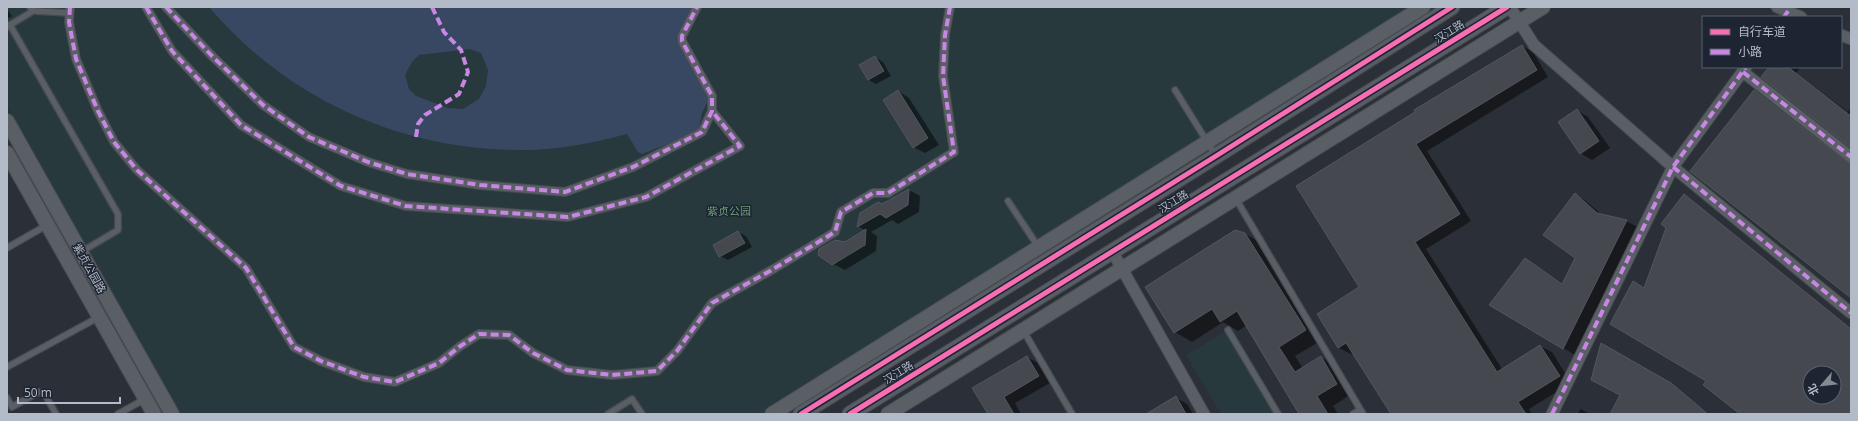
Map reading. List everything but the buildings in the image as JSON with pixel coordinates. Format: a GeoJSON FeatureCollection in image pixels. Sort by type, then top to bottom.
{"type":"FeatureCollection","features":[{"type":"Feature","properties":{"kind":"main road","name":"汉江路"},"geometry":{"type":"LineString","coordinates":[[801,414],[1044,254],[1216,156],[1452,7]]}},
{"type":"Feature","properties":{"kind":"main road","name":"汉江路"},"geometry":{"type":"LineString","coordinates":[[850,414],[1509,7]]}},
{"type":"Feature","properties":{"kind":"street"},"geometry":{"type":"LineString","coordinates":[[146,7],[172,50],[241,125],[341,186],[406,206],[568,217],[646,197],[740,146],[712,111]]}},
{"type":"Feature","properties":{"kind":"street"},"geometry":{"type":"LineString","coordinates":[[166,7],[212,56],[263,104],[309,137],[368,162],[407,174],[480,185],[565,192],[634,167],[702,132],[712,111],[711,92],[682,41],[682,36],[697,7]]}},
{"type":"Feature","properties":{"kind":"street"},"geometry":{"type":"LineString","coordinates":[[70,10],[69,22],[76,59],[98,111],[114,142],[137,170],[246,268],[294,347],[321,361],[364,377],[395,382],[439,363],[459,347],[479,334],[509,335],[533,353],[568,370],[612,375],[656,371],[676,351],[712,303],[770,271],[834,232],[841,212],[873,193],[888,193],[954,152],[943,76],[945,35],[950,7]]}},
{"type":"Feature","properties":{"kind":"street"},"geometry":{"type":"LineString","coordinates":[[772,414],[1044,254],[1207,142],[1423,7]]}},
{"type":"Feature","properties":{"kind":"street"},"geometry":{"type":"LineString","coordinates":[[1509,7],[1534,45],[1673,167],[1851,313]]}},
{"type":"Feature","properties":{"kind":"street"},"geometry":{"type":"LineString","coordinates":[[888,414],[1544,7]]}},
{"type":"Feature","properties":{"kind":"street"},"geometry":{"type":"LineString","coordinates":[[1777,7],[1786,14],[1797,16]]}},
{"type":"Feature","properties":{"kind":"street"},"geometry":{"type":"LineString","coordinates":[[1552,414],[1673,167],[1745,69],[1851,157]]}},
{"type":"Feature","properties":{"kind":"street","name":"紫贞公园路"},"geometry":{"type":"LineString","coordinates":[[7,122],[172,414]]}},
{"type":"Feature","properties":{"kind":"street","name":"紫贞公园路"},"geometry":{"type":"LineString","coordinates":[[7,153],[154,414]]}},
{"type":"Feature","properties":{"kind":"street"},"geometry":{"type":"LineString","coordinates":[[1112,251],[1204,414]]}},
{"type":"Feature","properties":{"kind":"lane"},"geometry":{"type":"LineString","coordinates":[[70,10],[32,9],[9,26],[118,214],[118,230],[81,252]]}},
{"type":"Feature","properties":{"kind":"lane"},"geometry":{"type":"LineString","coordinates":[[1175,90],[1216,156]]}},
{"type":"Feature","properties":{"kind":"lane"},"geometry":{"type":"LineString","coordinates":[[1236,198],[1362,412],[1353,414]]}},
{"type":"Feature","properties":{"kind":"lane"},"geometry":{"type":"LineString","coordinates":[[1008,201],[1044,254]]}},
{"type":"Feature","properties":{"kind":"lane"},"geometry":{"type":"LineString","coordinates":[[7,248],[47,225]]}},
{"type":"Feature","properties":{"kind":"lane"},"geometry":{"type":"LineString","coordinates":[[7,367],[99,318]]}},
{"type":"Feature","properties":{"kind":"lane"},"geometry":{"type":"LineString","coordinates":[[1022,330],[1072,414]]}},
{"type":"Feature","properties":{"kind":"lane"},"geometry":{"type":"LineString","coordinates":[[1228,330],[1278,414]]}},
{"type":"Feature","properties":{"kind":"lane"},"geometry":{"type":"LineString","coordinates":[[7,398],[12,407],[39,392],[44,393],[56,414]]}},
{"type":"Feature","properties":{"kind":"lane"},"geometry":{"type":"LineString","coordinates":[[118,414],[145,399]]}},
{"type":"Feature","properties":{"kind":"lane"},"geometry":{"type":"LineString","coordinates":[[608,414],[632,399],[642,414]]}},
{"type":"Feature","properties":{"kind":"green space","name":"紫贞公园"},"geometry":{"type":"Polygon","coordinates":[[[7,7],[1452,7],[801,414],[179,414],[7,107],[7,7]]]}},
{"type":"Feature","properties":{"kind":"green space"},"geometry":{"type":"Polygon","coordinates":[[[1228,330],[1278,414],[1221,414],[1186,355],[1228,330]]]}},
{"type":"Feature","properties":{"kind":"water"},"geometry":{"type":"Polygon","coordinates":[[[209,7],[692,7],[678,34],[678,41],[710,96],[702,113],[699,128],[693,134],[642,154],[638,152],[627,134],[588,143],[549,149],[523,150],[478,148],[434,141],[391,129],[350,113],[311,93],[274,68],[240,40],[209,7]],[[470,49],[419,55],[412,62],[405,75],[409,89],[416,96],[448,108],[463,109],[479,99],[486,86],[488,70],[481,53],[470,49]]]}},
{"type":"Feature","properties":{"kind":"marked path"},"geometry":{"type":"LineString","coordinates":[[70,7],[69,22],[76,59],[98,111],[114,142],[137,170],[246,268],[294,347],[321,361],[364,377],[395,382],[439,363],[459,347],[479,334],[509,335],[533,353],[567,370],[612,375],[657,371],[677,351],[712,303],[770,271],[835,232],[841,212],[873,193],[888,193],[954,152],[943,76],[945,35],[950,7]]}},
{"type":"Feature","properties":{"kind":"marked path"},"geometry":{"type":"LineString","coordinates":[[146,7],[172,51],[241,125],[341,186],[406,206],[568,217],[646,197],[740,146],[712,111]]}},
{"type":"Feature","properties":{"kind":"marked path"},"geometry":{"type":"LineString","coordinates":[[166,7],[212,56],[263,105],[309,137],[368,162],[407,174],[480,185],[565,192],[633,167],[702,132],[712,111],[712,96],[682,41],[682,36],[697,7]]}},
{"type":"Feature","properties":{"kind":"marked path"},"geometry":{"type":"LineString","coordinates":[[416,137],[418,124],[425,115],[459,94],[468,72],[461,50],[444,32],[432,7]]}},
{"type":"Feature","properties":{"kind":"marked path"},"geometry":{"type":"LineString","coordinates":[[1785,16],[1788,11]]}},
{"type":"Feature","properties":{"kind":"marked path"},"geometry":{"type":"LineString","coordinates":[[1552,414],[1673,167],[1745,68]]}},
{"type":"Feature","properties":{"kind":"marked path"},"geometry":{"type":"LineString","coordinates":[[1743,72],[1851,157]]}},
{"type":"Feature","properties":{"kind":"marked path"},"geometry":{"type":"LineString","coordinates":[[1673,167],[1851,313]]}},
{"type":"Feature","properties":{"kind":"cycle path"},"geometry":{"type":"LineString","coordinates":[[801,414],[1216,156],[1452,7]]}},
{"type":"Feature","properties":{"kind":"cycle path"},"geometry":{"type":"LineString","coordinates":[[850,414],[1507,7]]}}]}
